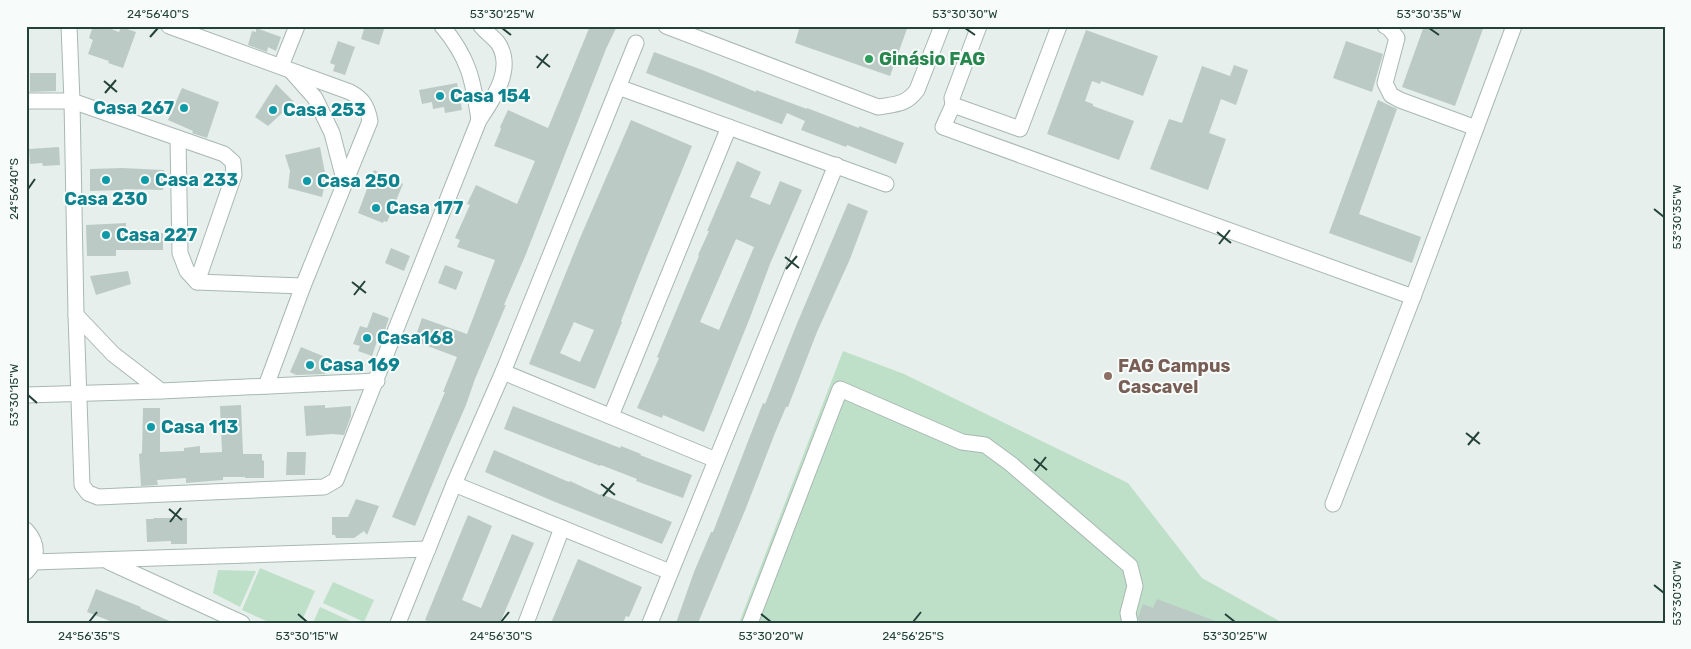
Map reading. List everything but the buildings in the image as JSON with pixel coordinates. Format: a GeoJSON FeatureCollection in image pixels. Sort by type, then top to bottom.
{"type":"FeatureCollection","features":[{"type":"Feature","properties":{"kind":"street"},"geometry":{"type":"LineString","coordinates":[[69,26],[82,485],[88,493],[98,497],[324,487],[336,480],[480,120],[494,96],[503,75],[504,60],[498,44],[481,26]]}},
{"type":"Feature","properties":{"kind":"street"},"geometry":{"type":"LineString","coordinates":[[169,26],[350,92],[360,98],[367,108],[370,120],[303,286],[266,386]]}},
{"type":"Feature","properties":{"kind":"street"},"geometry":{"type":"LineString","coordinates":[[285,68],[297,26]]}},
{"type":"Feature","properties":{"kind":"street"},"geometry":{"type":"LineString","coordinates":[[442,26],[455,42],[470,70],[480,120]]}},
{"type":"Feature","properties":{"kind":"street"},"geometry":{"type":"LineString","coordinates":[[666,26],[878,107],[904,103],[911,99],[917,90],[942,26]]}},
{"type":"Feature","properties":{"kind":"street"},"geometry":{"type":"LineString","coordinates":[[979,26],[952,98],[953,105],[943,127],[1413,297]]}},
{"type":"Feature","properties":{"kind":"street"},"geometry":{"type":"LineString","coordinates":[[1011,152],[1059,26]]}},
{"type":"Feature","properties":{"kind":"street"},"geometry":{"type":"LineString","coordinates":[[1385,26],[1397,38],[1385,83],[1391,95],[1476,128]]}},
{"type":"Feature","properties":{"kind":"street"},"geometry":{"type":"LineString","coordinates":[[1332,504],[1413,297],[1514,26]]}},
{"type":"Feature","properties":{"kind":"street"},"geometry":{"type":"LineString","coordinates":[[398,623],[454,484],[503,372],[636,44]]}},
{"type":"Feature","properties":{"kind":"street"},"geometry":{"type":"LineString","coordinates":[[285,68],[315,98],[332,133],[346,183]]}},
{"type":"Feature","properties":{"kind":"street"},"geometry":{"type":"LineString","coordinates":[[618,87],[886,184]]}},
{"type":"Feature","properties":{"kind":"street"},"geometry":{"type":"LineString","coordinates":[[26,101],[72,101],[224,154],[233,162],[234,175],[197,282]]}},
{"type":"Feature","properties":{"kind":"street"},"geometry":{"type":"LineString","coordinates":[[953,105],[1020,130]]}},
{"type":"Feature","properties":{"kind":"street"},"geometry":{"type":"LineString","coordinates":[[980,141],[989,118]]}},
{"type":"Feature","properties":{"kind":"street"},"geometry":{"type":"LineString","coordinates":[[611,416],[729,127]]}},
{"type":"Feature","properties":{"kind":"street"},"geometry":{"type":"LineString","coordinates":[[178,138],[180,253],[187,271],[197,282],[303,286]]}},
{"type":"Feature","properties":{"kind":"street"},"geometry":{"type":"LineString","coordinates":[[650,623],[836,166]]}},
{"type":"Feature","properties":{"kind":"street"},"geometry":{"type":"LineString","coordinates":[[76,315],[113,354],[161,391]]}},
{"type":"Feature","properties":{"kind":"street"},"geometry":{"type":"LineString","coordinates":[[503,372],[716,460]]}},
{"type":"Feature","properties":{"kind":"street"},"geometry":{"type":"LineString","coordinates":[[26,395],[377,381]]}},
{"type":"Feature","properties":{"kind":"street"},"geometry":{"type":"LineString","coordinates":[[750,623],[840,389],[962,442],[985,445],[1011,464],[1130,566],[1135,586],[1128,613],[1130,623]]}},
{"type":"Feature","properties":{"kind":"street"},"geometry":{"type":"LineString","coordinates":[[454,484],[670,572]]}},
{"type":"Feature","properties":{"kind":"street"},"geometry":{"type":"LineString","coordinates":[[526,623],[562,528]]}},
{"type":"Feature","properties":{"kind":"street"},"geometry":{"type":"LineString","coordinates":[[26,530],[32,538],[36,554],[30,567]]}},
{"type":"Feature","properties":{"kind":"street"},"geometry":{"type":"LineString","coordinates":[[30,567],[105,560],[428,549]]}},
{"type":"Feature","properties":{"kind":"street"},"geometry":{"type":"LineString","coordinates":[[156,584],[159,558]]}},
{"type":"Feature","properties":{"kind":"street"},"geometry":{"type":"LineString","coordinates":[[105,560],[242,623]]}},
{"type":"Feature","properties":{"kind":"green space"},"geometry":{"type":"Polygon","coordinates":[[[843,351],[904,374],[1128,483],[1202,578],[1283,623],[739,623],[843,351]]]}},
{"type":"Feature","properties":{"kind":"green space"},"geometry":{"type":"Polygon","coordinates":[[[260,568],[315,591],[301,623],[271,623],[242,610],[260,568]]]}},
{"type":"Feature","properties":{"kind":"green space"},"geometry":{"type":"Polygon","coordinates":[[[218,570],[256,571],[240,607],[213,593],[218,570]]]}},
{"type":"Feature","properties":{"kind":"green space"},"geometry":{"type":"Polygon","coordinates":[[[333,582],[374,600],[364,622],[323,603],[333,582]]]}},
{"type":"Feature","properties":{"kind":"green space"},"geometry":{"type":"Polygon","coordinates":[[[320,607],[355,623],[313,623],[320,607]]]}},
{"type":"Feature","properties":{"kind":"place","name":"Ginásio FAG"},"geometry":{"type":"Point","coordinates":[869,59]}},
{"type":"Feature","properties":{"kind":"place","name":"Casa 154"},"geometry":{"type":"Point","coordinates":[440,96]}},
{"type":"Feature","properties":{"kind":"place","name":"Casa 267"},"geometry":{"type":"Point","coordinates":[184,108]}},
{"type":"Feature","properties":{"kind":"place","name":"Casa 253"},"geometry":{"type":"Point","coordinates":[273,110]}},
{"type":"Feature","properties":{"kind":"place","name":"Casa 230"},"geometry":{"type":"Point","coordinates":[106,180]}},
{"type":"Feature","properties":{"kind":"place","name":"Casa 233"},"geometry":{"type":"Point","coordinates":[145,180]}},
{"type":"Feature","properties":{"kind":"place","name":"Casa 250"},"geometry":{"type":"Point","coordinates":[307,181]}},
{"type":"Feature","properties":{"kind":"place","name":"Casa 177"},"geometry":{"type":"Point","coordinates":[376,208]}},
{"type":"Feature","properties":{"kind":"place","name":"Casa 227"},"geometry":{"type":"Point","coordinates":[106,235]}},
{"type":"Feature","properties":{"kind":"place","name":"Casa168"},"geometry":{"type":"Point","coordinates":[367,338]}},
{"type":"Feature","properties":{"kind":"place","name":"Casa 169"},"geometry":{"type":"Point","coordinates":[310,365]}},
{"type":"Feature","properties":{"kind":"place","name":"FAG Campus Cascavel"},"geometry":{"type":"Point","coordinates":[1108,376]}},
{"type":"Feature","properties":{"kind":"place","name":"Casa 113"},"geometry":{"type":"Point","coordinates":[151,427]}}]}
